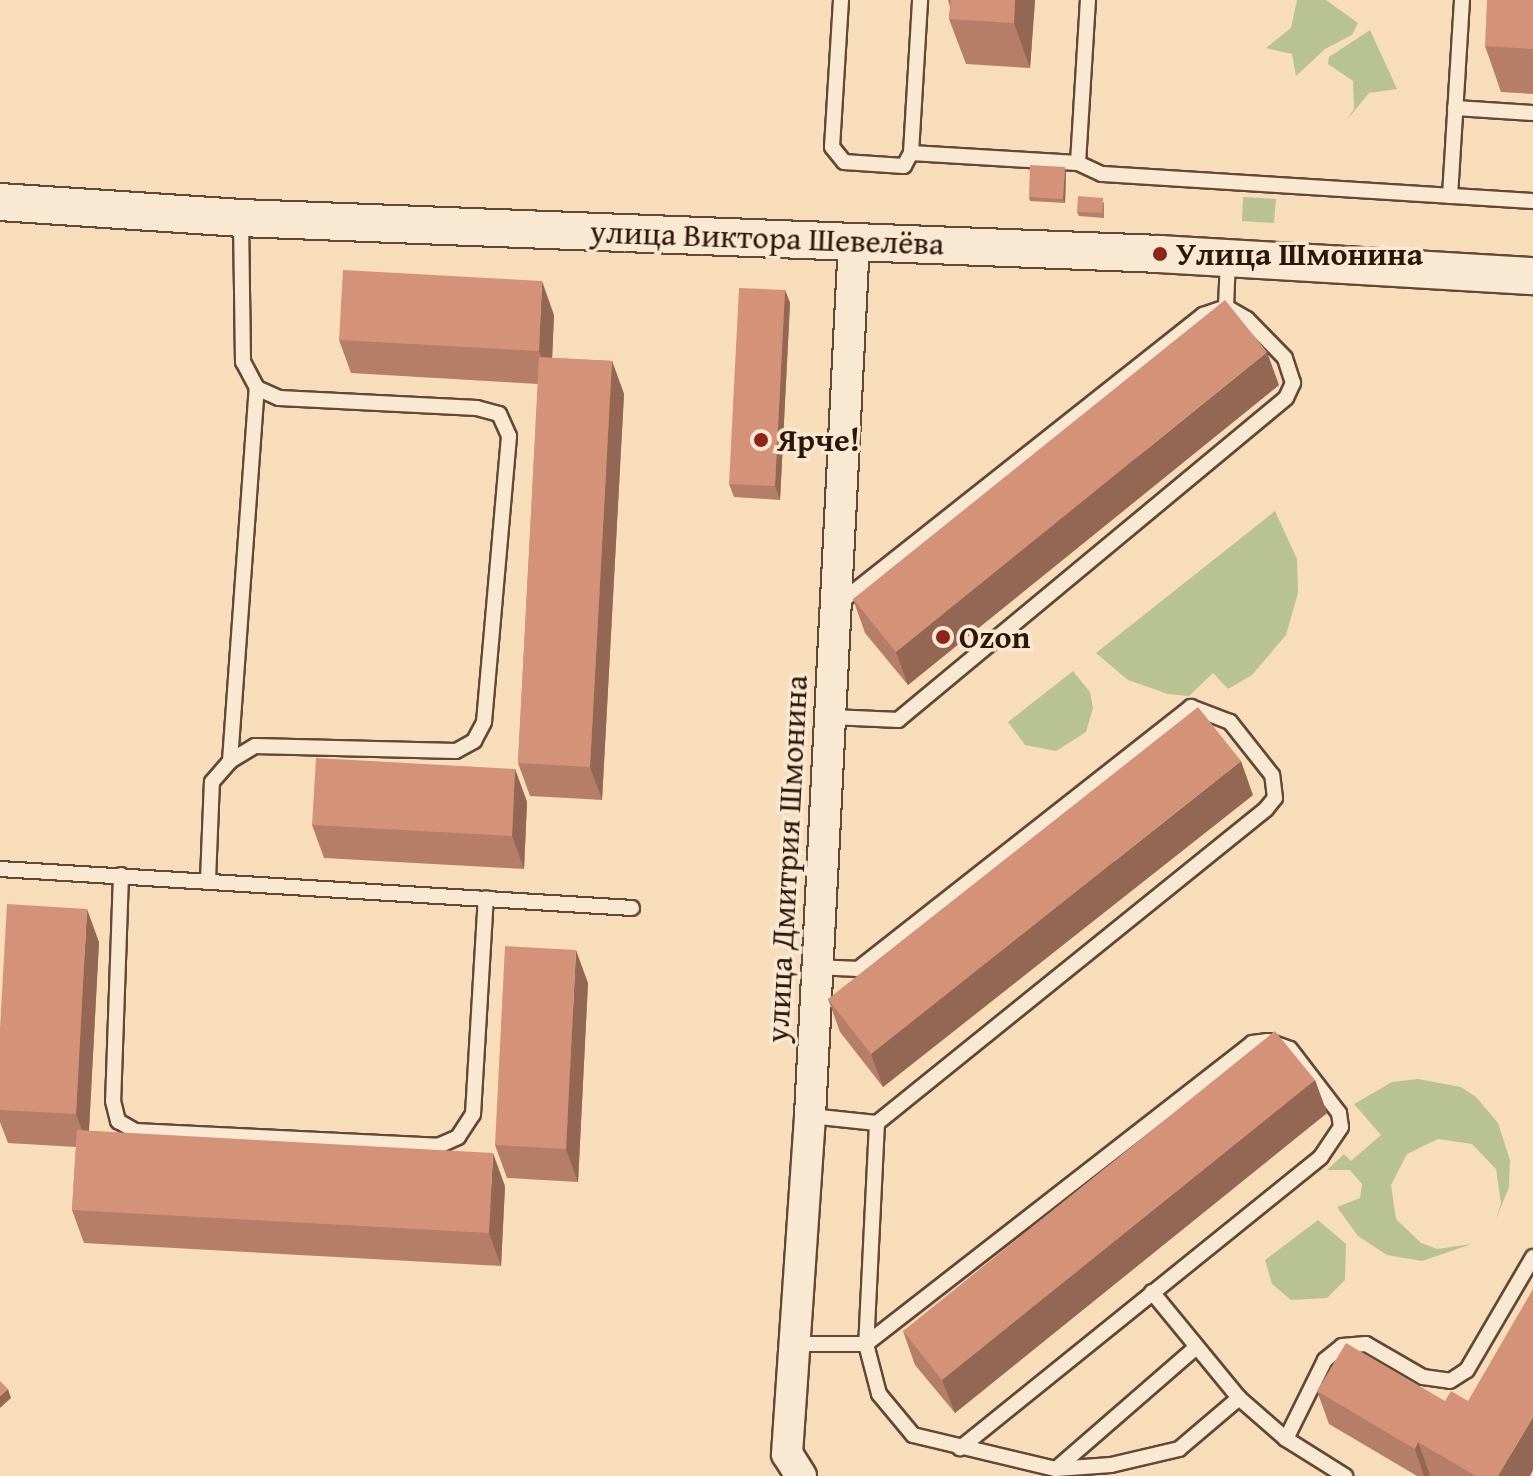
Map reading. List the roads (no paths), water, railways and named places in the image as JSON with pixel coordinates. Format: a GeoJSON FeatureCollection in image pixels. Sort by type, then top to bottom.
{"type":"FeatureCollection","features":[{"type":"Feature","properties":{"kind":"street","name":"улица Виктора Шевелёва"},"geometry":{"type":"LineString","coordinates":[[0,202],[241,218],[854,241],[1533,276]]}},
{"type":"Feature","properties":{"kind":"street","name":"улица Дмитрия Шмонина"},"geometry":{"type":"LineString","coordinates":[[801,1476],[787,1454],[810,1116],[815,967],[832,717],[854,241]]}},
{"type":"Feature","properties":{"kind":"lane"},"geometry":{"type":"LineString","coordinates":[[841,0],[833,153],[844,162],[904,166],[911,153],[920,0]]}},
{"type":"Feature","properties":{"kind":"lane"},"geometry":{"type":"LineString","coordinates":[[1078,163],[1088,0]]}},
{"type":"Feature","properties":{"kind":"lane"},"geometry":{"type":"LineString","coordinates":[[1450,196],[1462,0]]}},
{"type":"Feature","properties":{"kind":"lane"},"geometry":{"type":"LineString","coordinates":[[1455,108],[1533,113]]}},
{"type":"Feature","properties":{"kind":"lane"},"geometry":{"type":"LineString","coordinates":[[911,153],[1078,163],[1102,174],[1533,201]]}},
{"type":"Feature","properties":{"kind":"lane"},"geometry":{"type":"LineString","coordinates":[[230,761],[257,388],[243,362],[241,218]]}},
{"type":"Feature","properties":{"kind":"lane"},"geometry":{"type":"LineString","coordinates":[[1226,307],[1228,260]]}},
{"type":"Feature","properties":{"kind":"lane"},"geometry":{"type":"LineString","coordinates":[[832,717],[898,720],[1286,398],[1293,383],[1285,358],[1247,319],[1226,307],[1203,315],[836,606]]}},
{"type":"Feature","properties":{"kind":"lane"},"geometry":{"type":"LineString","coordinates":[[208,880],[212,782],[230,761],[255,746],[456,751],[474,741],[484,722],[509,436],[499,414],[477,408],[279,398],[257,388]]}},
{"type":"Feature","properties":{"kind":"lane"},"geometry":{"type":"LineString","coordinates":[[810,1116],[877,1123],[1266,809],[1275,798],[1272,775],[1230,722],[1191,707],[858,969],[815,967]]}},
{"type":"Feature","properties":{"kind":"lane"},"geometry":{"type":"LineString","coordinates":[[0,869],[632,908]]}},
{"type":"Feature","properties":{"kind":"lane"},"geometry":{"type":"LineString","coordinates":[[121,875],[113,1101],[118,1121],[135,1131],[438,1146],[458,1137],[473,1114],[486,898]]}},
{"type":"Feature","properties":{"kind":"lane"},"geometry":{"type":"LineString","coordinates":[[794,1344],[866,1344],[1252,1043],[1268,1041],[1290,1049],[1336,1103],[1341,1127],[1321,1157],[960,1448]]}},
{"type":"Feature","properties":{"kind":"lane"},"geometry":{"type":"LineString","coordinates":[[877,1123],[866,1344],[879,1394],[913,1435],[1056,1469],[1111,1465],[1179,1449],[1239,1398]]}},
{"type":"Feature","properties":{"kind":"lane"},"geometry":{"type":"LineString","coordinates":[[1286,1439],[1325,1360],[1342,1346],[1366,1344],[1423,1377],[1450,1381],[1467,1370],[1533,1257]]}},
{"type":"Feature","properties":{"kind":"lane"},"geometry":{"type":"LineString","coordinates":[[1152,1292],[1194,1349],[1239,1398],[1286,1439],[1345,1476]]}},
{"type":"Feature","properties":{"kind":"lane"},"geometry":{"type":"LineString","coordinates":[[1056,1469],[1194,1349]]}},
{"type":"Feature","properties":{"kind":"place","name":"Улица Шмонина"},"geometry":{"type":"Point","coordinates":[1160,254]}},
{"type":"Feature","properties":{"kind":"place","name":"Ярче!"},"geometry":{"type":"Point","coordinates":[761,440]}},
{"type":"Feature","properties":{"kind":"place","name":"Ozon"},"geometry":{"type":"Point","coordinates":[943,637]}}]}
